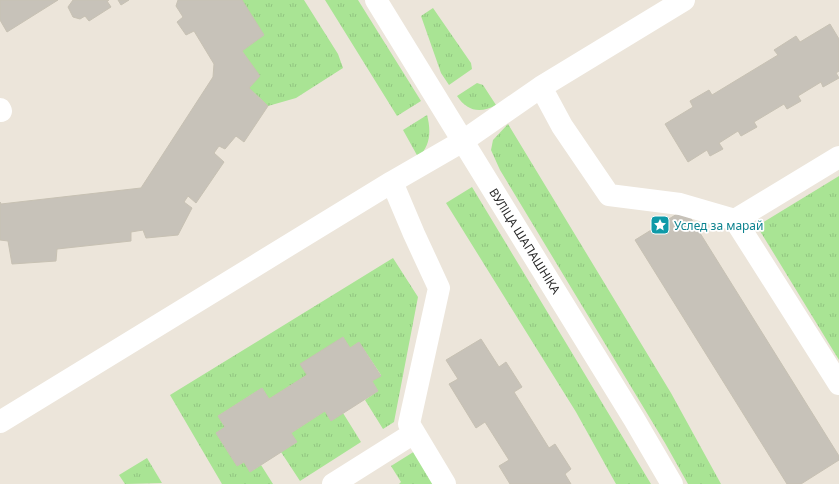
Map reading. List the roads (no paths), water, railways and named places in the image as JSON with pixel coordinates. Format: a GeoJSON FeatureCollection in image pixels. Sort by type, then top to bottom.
{"type":"FeatureCollection","features":[{"type":"Feature","properties":{"kind":"street","name":"ВУЛІЦА ШАПАШНІКА"},"geometry":{"type":"LineString","coordinates":[[376,0],[634,419],[672,484]]}},
{"type":"Feature","properties":{"kind":"street"},"geometry":{"type":"LineString","coordinates":[[0,422],[392,182],[463,141],[541,87],[684,0]]}},
{"type":"Feature","properties":{"kind":"street"},"geometry":{"type":"LineString","coordinates":[[541,87],[562,126],[609,195],[680,204],[735,220],[839,384]]}},
{"type":"Feature","properties":{"kind":"street"},"geometry":{"type":"LineString","coordinates":[[735,220],[839,157]]}},
{"type":"Feature","properties":{"kind":"street"},"geometry":{"type":"LineString","coordinates":[[392,182],[439,288],[409,424],[445,484]]}},
{"type":"Feature","properties":{"kind":"street"},"geometry":{"type":"LineString","coordinates":[[333,484],[414,433]]}},
{"type":"Feature","properties":{"kind":"place","name":"Услед за марай"},"geometry":{"type":"Point","coordinates":[660,225]}}]}
